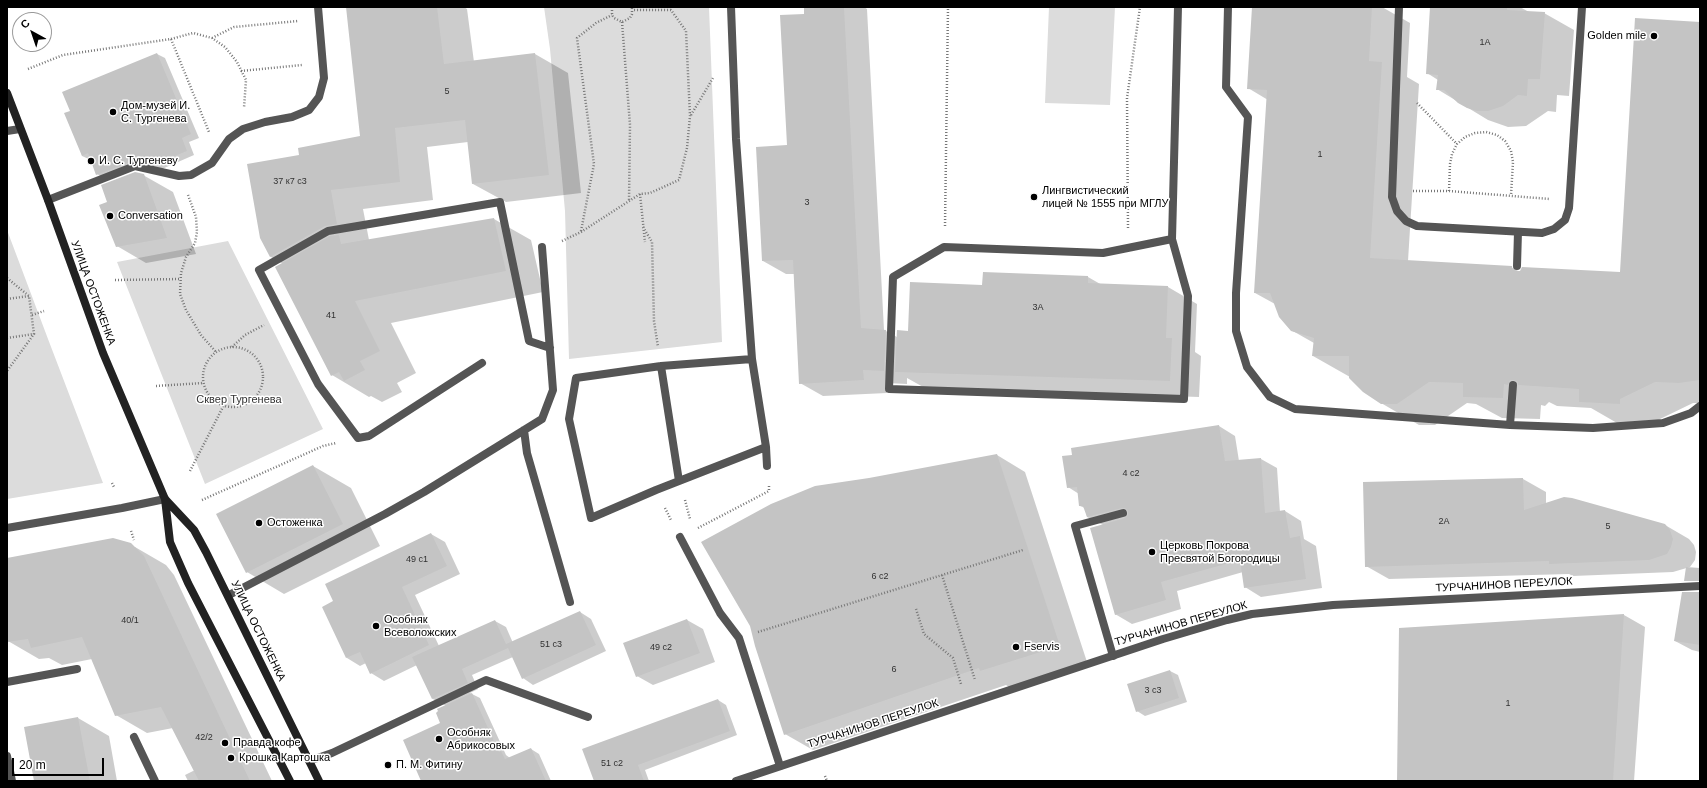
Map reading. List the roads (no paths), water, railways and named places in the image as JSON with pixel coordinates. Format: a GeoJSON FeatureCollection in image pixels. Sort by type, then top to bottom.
{"type":"FeatureCollection","features":[{"type":"Feature","properties":{"kind":"main road","name":"УЛИЦА ОСТОЖЕНКА"},"geometry":{"type":"LineString","coordinates":[[7,93],[48,200],[103,353],[165,498],[170,542],[188,583],[290,781]]}},
{"type":"Feature","properties":{"kind":"main road","name":"УЛИЦА ОСТОЖЕНКА"},"geometry":{"type":"LineString","coordinates":[[165,498],[194,530],[229,595],[319,781]]}},
{"type":"Feature","properties":{"kind":"street"},"geometry":{"type":"LineString","coordinates":[[48,200],[136,166],[178,176],[190,175],[204,168],[218,155],[229,139],[244,129],[265,122],[292,117],[309,110],[319,97],[324,78],[318,7]]}},
{"type":"Feature","properties":{"kind":"street"},"geometry":{"type":"LineString","coordinates":[[730,7],[736,139],[752,358],[766,447],[767,466]]}},
{"type":"Feature","properties":{"kind":"street"},"geometry":{"type":"LineString","coordinates":[[1172,239],[1103,253],[944,247],[893,277],[889,389],[1184,399],[1188,296],[1172,239],[1178,7]]}},
{"type":"Feature","properties":{"kind":"street"},"geometry":{"type":"LineString","coordinates":[[1228,7],[1226,87],[1248,117],[1236,294],[1236,331],[1247,367],[1270,397],[1295,409],[1510,425],[1593,428],[1663,423],[1691,413],[1700,406]]}},
{"type":"Feature","properties":{"kind":"street"},"geometry":{"type":"LineString","coordinates":[[1399,7],[1392,197],[1397,210],[1406,221],[1417,226],[1542,233],[1554,229],[1565,220],[1569,208],[1582,7]]}},
{"type":"Feature","properties":{"kind":"street"},"geometry":{"type":"LineString","coordinates":[[7,131],[20,129]]}},
{"type":"Feature","properties":{"kind":"street"},"geometry":{"type":"LineString","coordinates":[[482,363],[369,436],[358,438],[318,384],[259,270],[328,231],[500,202],[529,341],[550,348]]}},
{"type":"Feature","properties":{"kind":"street"},"geometry":{"type":"LineString","coordinates":[[1517,266],[1518,232]]}},
{"type":"Feature","properties":{"kind":"street"},"geometry":{"type":"LineString","coordinates":[[229,595],[391,511],[542,419],[553,390],[542,247]]}},
{"type":"Feature","properties":{"kind":"street"},"geometry":{"type":"LineString","coordinates":[[752,358],[661,366],[576,378],[568,419],[591,518],[656,490],[766,447]]}},
{"type":"Feature","properties":{"kind":"street"},"geometry":{"type":"LineString","coordinates":[[661,366],[679,481]]}},
{"type":"Feature","properties":{"kind":"street"},"geometry":{"type":"LineString","coordinates":[[1510,425],[1513,385]]}},
{"type":"Feature","properties":{"kind":"street"},"geometry":{"type":"LineString","coordinates":[[524,430],[527,453],[570,602]]}},
{"type":"Feature","properties":{"kind":"street"},"geometry":{"type":"LineString","coordinates":[[7,528],[122,508],[165,498]]}},
{"type":"Feature","properties":{"kind":"street"},"geometry":{"type":"LineString","coordinates":[[1114,656],[1076,526],[1123,512]]}},
{"type":"Feature","properties":{"kind":"street"},"geometry":{"type":"LineString","coordinates":[[680,537],[720,613],[739,638],[780,766]]}},
{"type":"Feature","properties":{"kind":"street","name":"ТУРЧАНИНОВ ПЕРЕУЛОК"},"geometry":{"type":"LineString","coordinates":[[736,781],[1227,620],[1267,612],[1333,605],[1700,586]]}},
{"type":"Feature","properties":{"kind":"street"},"geometry":{"type":"LineString","coordinates":[[7,682],[77,669]]}},
{"type":"Feature","properties":{"kind":"street"},"geometry":{"type":"LineString","coordinates":[[309,761],[332,753],[486,680],[588,717]]}},
{"type":"Feature","properties":{"kind":"street"},"geometry":{"type":"LineString","coordinates":[[134,737],[155,781]]}},
{"type":"Feature","properties":{"kind":"street"},"geometry":{"type":"LineString","coordinates":[[7,756],[12,781]]}},
{"type":"Feature","properties":{"kind":"place","name":"Golden mile"},"geometry":{"type":"Point","coordinates":[1654,36]}},
{"type":"Feature","properties":{"kind":"place","name":"Дом-музей И. С. Тургенева"},"geometry":{"type":"Point","coordinates":[113,112]}},
{"type":"Feature","properties":{"kind":"place","name":"И. С. Тургеневу"},"geometry":{"type":"Point","coordinates":[91,161]}},
{"type":"Feature","properties":{"kind":"place","name":"Лингвистический лицей № 1555 при МГЛУ"},"geometry":{"type":"Point","coordinates":[1034,197]}},
{"type":"Feature","properties":{"kind":"place","name":"Conversation"},"geometry":{"type":"Point","coordinates":[110,216]}},
{"type":"Feature","properties":{"kind":"place","name":"Остоженка"},"geometry":{"type":"Point","coordinates":[259,523]}},
{"type":"Feature","properties":{"kind":"place","name":"Церковь Покрова Пресвятой Богородицы"},"geometry":{"type":"Point","coordinates":[1152,552]}},
{"type":"Feature","properties":{"kind":"place","name":"Особняк Всеволожских"},"geometry":{"type":"Point","coordinates":[376,626]}},
{"type":"Feature","properties":{"kind":"place","name":"Fservis"},"geometry":{"type":"Point","coordinates":[1016,647]}},
{"type":"Feature","properties":{"kind":"place","name":"Особняк Абрикосовых"},"geometry":{"type":"Point","coordinates":[439,739]}},
{"type":"Feature","properties":{"kind":"place","name":"Правда кофе"},"geometry":{"type":"Point","coordinates":[225,743]}},
{"type":"Feature","properties":{"kind":"place","name":"Крошка Картошка"},"geometry":{"type":"Point","coordinates":[231,758]}},
{"type":"Feature","properties":{"kind":"place","name":"П. М. Фитину"},"geometry":{"type":"Point","coordinates":[388,765]}},
{"type":"Feature","properties":{"kind":"park label","name":"Сквер Тургенева"},"geometry":{"type":"Point","coordinates":[239,400]}}]}
